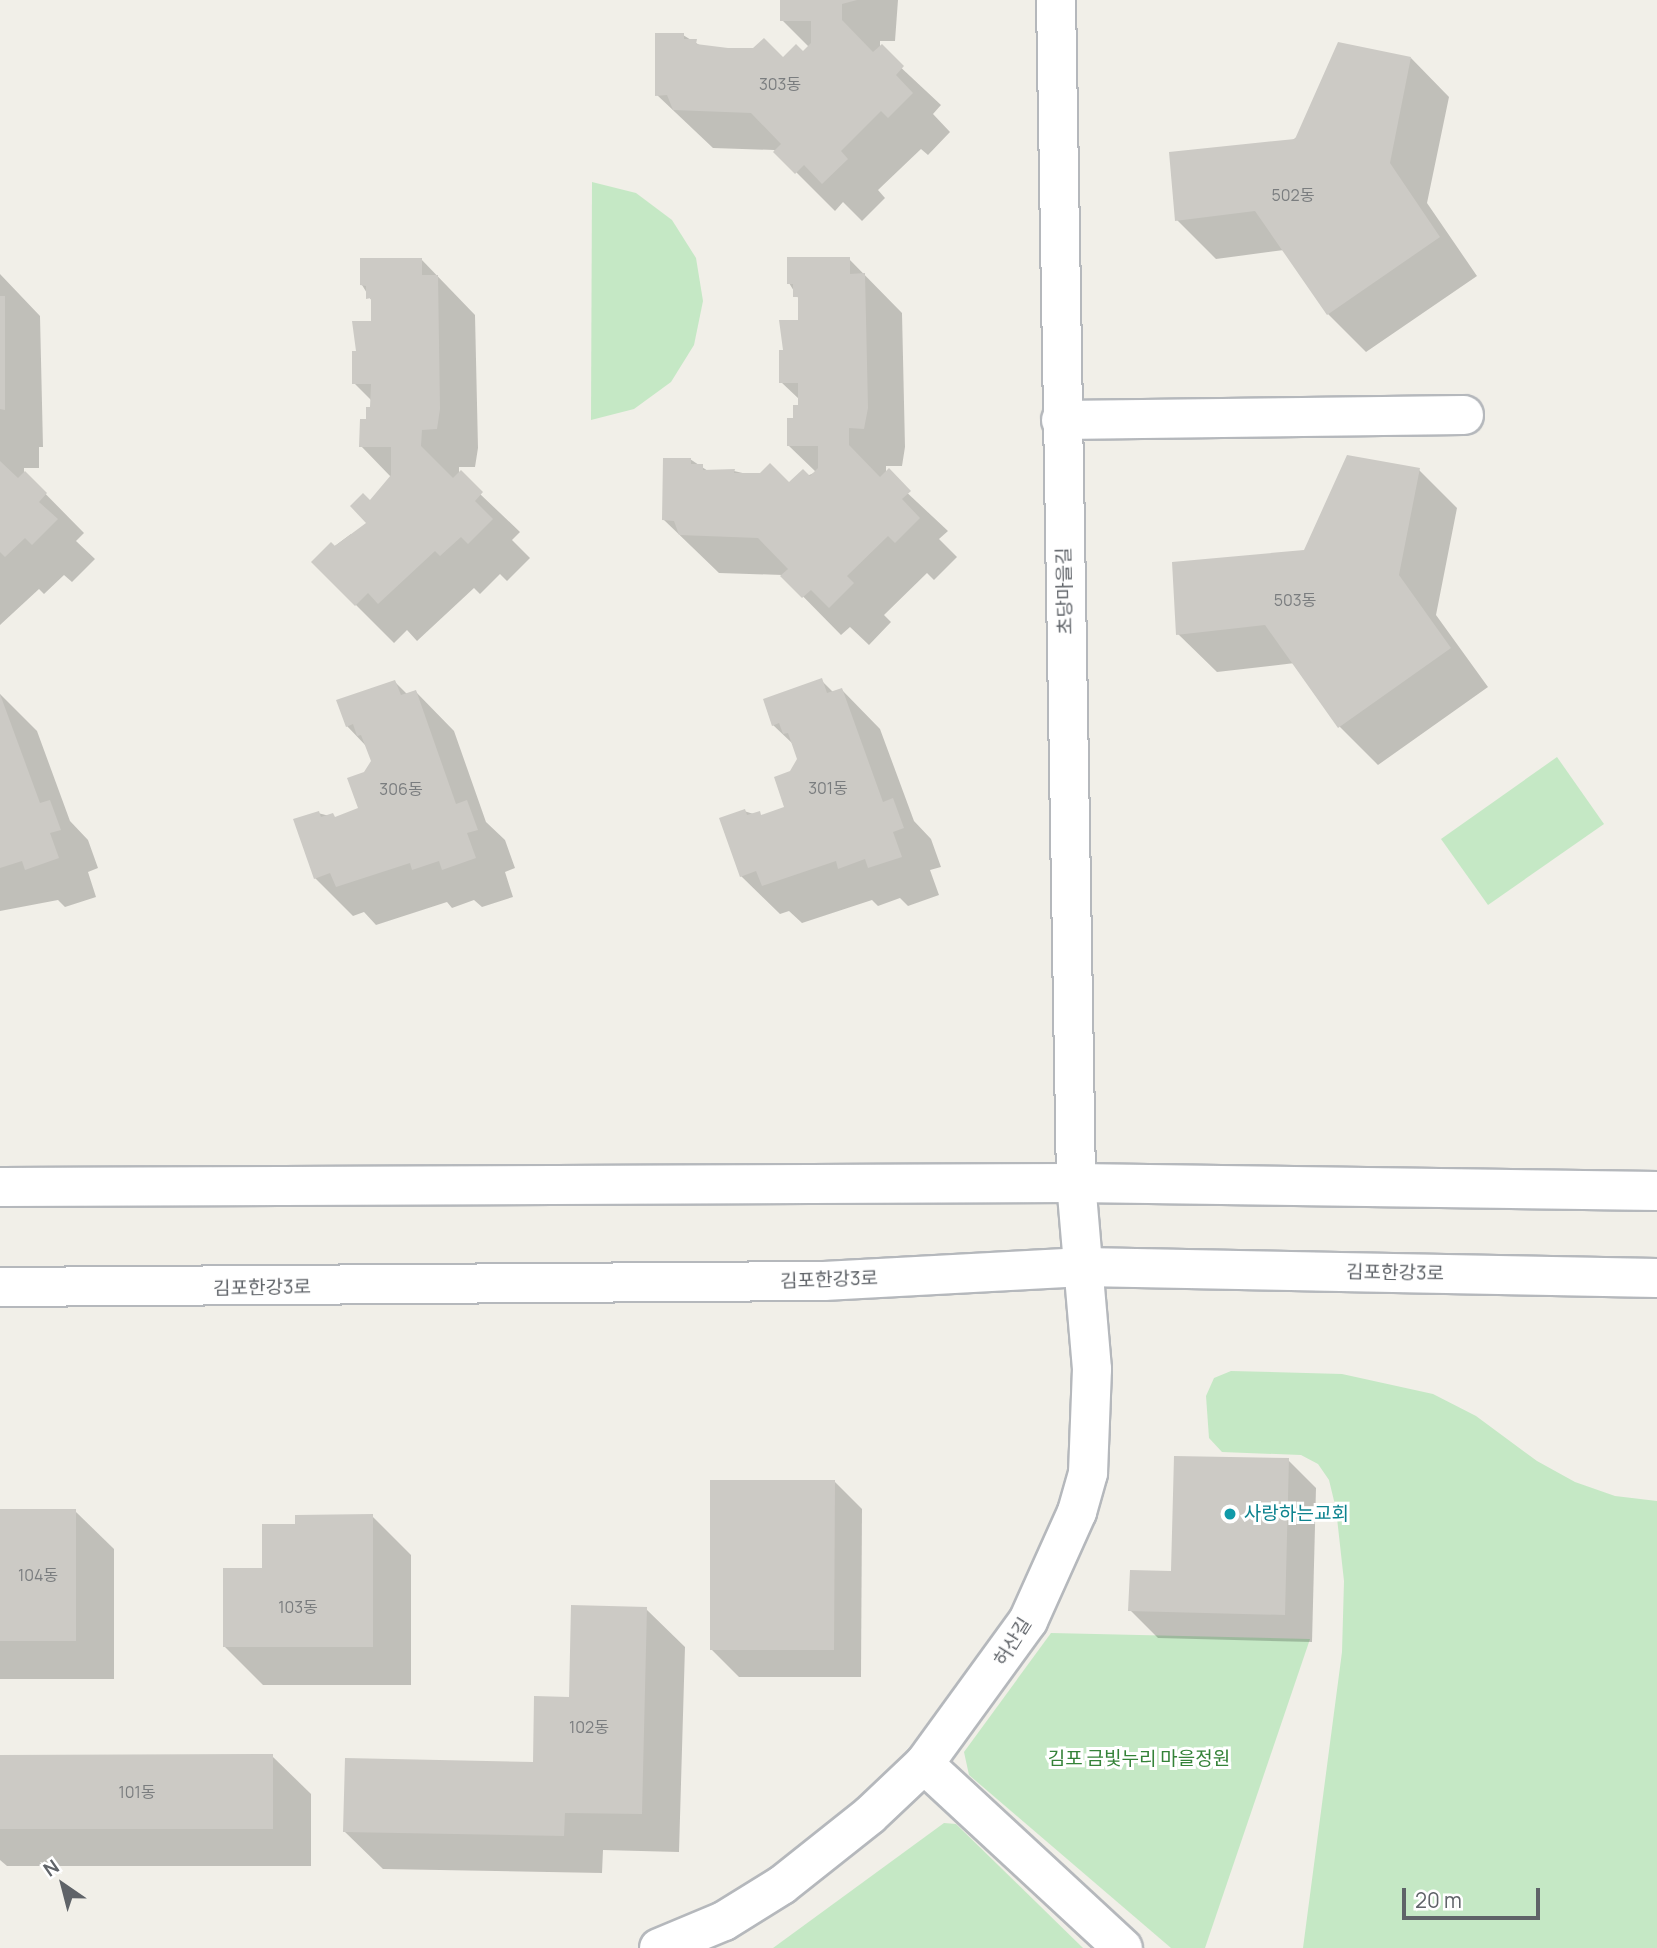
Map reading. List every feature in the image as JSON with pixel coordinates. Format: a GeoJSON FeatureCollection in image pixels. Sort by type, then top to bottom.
{"type":"FeatureCollection","features":[{"type":"Feature","properties":{"kind":"street","name":"초당마을길"},"geometry":{"type":"LineString","coordinates":[[1056,0],[1061,420],[1076,1183]]}},
{"type":"Feature","properties":{"kind":"street"},"geometry":{"type":"LineString","coordinates":[[1061,420],[1464,415]]}},
{"type":"Feature","properties":{"kind":"street"},"geometry":{"type":"LineString","coordinates":[[0,1187],[1076,1183],[1657,1191]]}},
{"type":"Feature","properties":{"kind":"street","name":"허산길"},"geometry":{"type":"LineString","coordinates":[[659,1948],[724,1921],[782,1885],[870,1815],[925,1764],[1028,1621],[1077,1512],[1088,1473],[1091,1429],[1084,1267],[1076,1183]]}},
{"type":"Feature","properties":{"kind":"street","name":"김포한강3로"},"geometry":{"type":"LineString","coordinates":[[0,1287],[824,1281],[1084,1267],[1657,1278]]}},
{"type":"Feature","properties":{"kind":"street"},"geometry":{"type":"LineString","coordinates":[[925,1764],[1123,1948]]}},
{"type":"Feature","properties":{"kind":"green space"},"geometry":{"type":"Polygon","coordinates":[[[592,182],[636,193],[672,220],[696,258],[703,301],[694,345],[671,382],[634,409],[591,420],[592,182]]]}},
{"type":"Feature","properties":{"kind":"green space"},"geometry":{"type":"Polygon","coordinates":[[[1557,757],[1604,824],[1488,905],[1441,839],[1557,757]]]}},
{"type":"Feature","properties":{"kind":"green space"},"geometry":{"type":"Polygon","coordinates":[[[1231,1371],[1342,1374],[1433,1394],[1476,1416],[1537,1461],[1575,1482],[1615,1496],[1657,1501],[1657,1948],[1303,1948],[1342,1652],[1344,1581],[1336,1509],[1329,1480],[1318,1464],[1301,1455],[1222,1452],[1209,1438],[1206,1396],[1214,1378],[1231,1371]]]}},
{"type":"Feature","properties":{"kind":"green space","name":"김포 금빛누리 마을정원"},"geometry":{"type":"Polygon","coordinates":[[[1051,1633],[1310,1639],[1205,1948],[1171,1948],[969,1775],[964,1752],[1051,1633]]]}},
{"type":"Feature","properties":{"kind":"green space"},"geometry":{"type":"Polygon","coordinates":[[[944,1823],[956,1824],[1083,1948],[773,1948],[944,1823]]]}},
{"type":"Feature","properties":{"kind":"building"},"geometry":{"type":"Polygon","coordinates":[[[780,0],[857,0],[842,4],[842,20],[873,52],[882,44],[904,66],[896,75],[913,93],[888,118],[881,111],[841,151],[848,159],[822,184],[804,165],[795,174],[773,152],[781,144],[751,113],[673,110],[667,95],[655,96],[655,33],[684,33],[684,39],[697,39],[696,44],[728,48],[753,48],[764,38],[783,57],[796,44],[803,51],[811,43],[811,21],[780,21],[780,0]]]}},
{"type":"Feature","properties":{"kind":"building"},"geometry":{"type":"Polygon","coordinates":[[[1338,42],[1411,57],[1390,163],[1440,237],[1327,315],[1255,211],[1175,221],[1169,152],[1295,139],[1338,42]]]}},
{"type":"Feature","properties":{"kind":"building"},"geometry":{"type":"Polygon","coordinates":[[[787,257],[850,257],[850,274],[865,273],[868,408],[864,429],[849,428],[849,445],[880,477],[889,468],[911,491],[902,499],[920,518],[895,543],[888,536],[847,576],[854,583],[829,608],[811,590],[802,598],[780,576],[788,569],[758,538],[679,535],[674,521],[662,520],[663,458],[691,458],[691,464],[703,464],[703,470],[735,469],[734,473],[760,473],[770,463],[789,482],[803,469],[810,476],[818,468],[818,446],[787,446],[787,418],[793,418],[793,405],[798,405],[798,383],[779,383],[779,350],[783,350],[779,320],[798,320],[798,297],[793,297],[793,284],[787,284],[787,257]]]}},
{"type":"Feature","properties":{"kind":"building"},"geometry":{"type":"Polygon","coordinates":[[[360,258],[422,258],[422,275],[438,275],[440,409],[437,429],[422,430],[421,446],[453,478],[461,470],[483,492],[475,501],[493,519],[468,544],[461,537],[440,556],[435,551],[378,604],[368,593],[355,606],[311,562],[331,542],[335,546],[366,523],[350,506],[363,493],[370,500],[391,475],[391,447],[359,447],[360,419],[366,419],[366,407],[370,407],[371,384],[352,384],[352,351],[356,351],[352,321],[371,321],[371,298],[366,299],[366,286],[360,285],[360,258]]]}},
{"type":"Feature","properties":{"kind":"building"},"geometry":{"type":"Polygon","coordinates":[[[0,296],[5,296],[5,410],[0,409],[0,296]]]}},
{"type":"Feature","properties":{"kind":"building"},"geometry":{"type":"Polygon","coordinates":[[[1347,455],[1420,468],[1399,575],[1451,648],[1338,728],[1265,625],[1176,635],[1172,562],[1304,550],[1347,455]]]}},
{"type":"Feature","properties":{"kind":"building"},"geometry":{"type":"Polygon","coordinates":[[[0,461],[18,478],[25,471],[47,493],[39,502],[58,519],[32,545],[25,538],[5,557],[0,552],[0,461]]]}},
{"type":"Feature","properties":{"kind":"building"},"geometry":{"type":"Polygon","coordinates":[[[822,678],[827,693],[842,688],[883,802],[893,798],[904,828],[893,832],[902,857],[868,868],[865,859],[838,869],[836,861],[762,886],[756,871],[740,877],[719,818],[745,809],[747,815],[760,811],[761,815],[784,807],[774,777],[790,771],[797,759],[788,733],[783,734],[779,723],[772,726],[763,699],[822,678]]]}},
{"type":"Feature","properties":{"kind":"building"},"geometry":{"type":"Polygon","coordinates":[[[395,680],[401,695],[416,690],[456,804],[467,800],[478,830],[467,833],[476,858],[442,870],[439,861],[412,870],[410,863],[336,887],[330,873],[314,879],[293,819],[319,811],[321,817],[333,813],[335,817],[358,808],[347,778],[364,772],[371,761],[361,735],[357,736],[353,724],[346,727],[336,700],[395,680]]]}},
{"type":"Feature","properties":{"kind":"building"},"geometry":{"type":"Polygon","coordinates":[[[0,694],[40,803],[50,800],[61,830],[50,833],[59,858],[25,870],[22,861],[0,868],[0,694]]]}},
{"type":"Feature","properties":{"kind":"building","name":"사랑하는교회"},"geometry":{"type":"Polygon","coordinates":[[[1174,1456],[1289,1458],[1285,1615],[1128,1611],[1130,1570],[1171,1571],[1174,1456]]]}},
{"type":"Feature","properties":{"kind":"building"},"geometry":{"type":"Polygon","coordinates":[[[710,1480],[835,1480],[834,1650],[710,1650],[710,1480]]]}},
{"type":"Feature","properties":{"kind":"building"},"geometry":{"type":"Polygon","coordinates":[[[0,1509],[76,1509],[76,1641],[0,1641],[0,1509]]]}},
{"type":"Feature","properties":{"kind":"building"},"geometry":{"type":"Polygon","coordinates":[[[373,1514],[373,1647],[223,1647],[223,1568],[262,1568],[262,1524],[295,1524],[295,1515],[373,1514]]]}},
{"type":"Feature","properties":{"kind":"building"},"geometry":{"type":"Polygon","coordinates":[[[571,1605],[647,1607],[642,1814],[565,1813],[564,1836],[343,1832],[345,1758],[533,1762],[534,1696],[569,1697],[571,1605]]]}},
{"type":"Feature","properties":{"kind":"building"},"geometry":{"type":"Polygon","coordinates":[[[273,1754],[273,1829],[0,1829],[0,1755],[273,1754]]]}},
{"type":"Feature","properties":{"kind":"place","name":"사랑하는교회"},"geometry":{"type":"Point","coordinates":[1230,1514]}}]}
